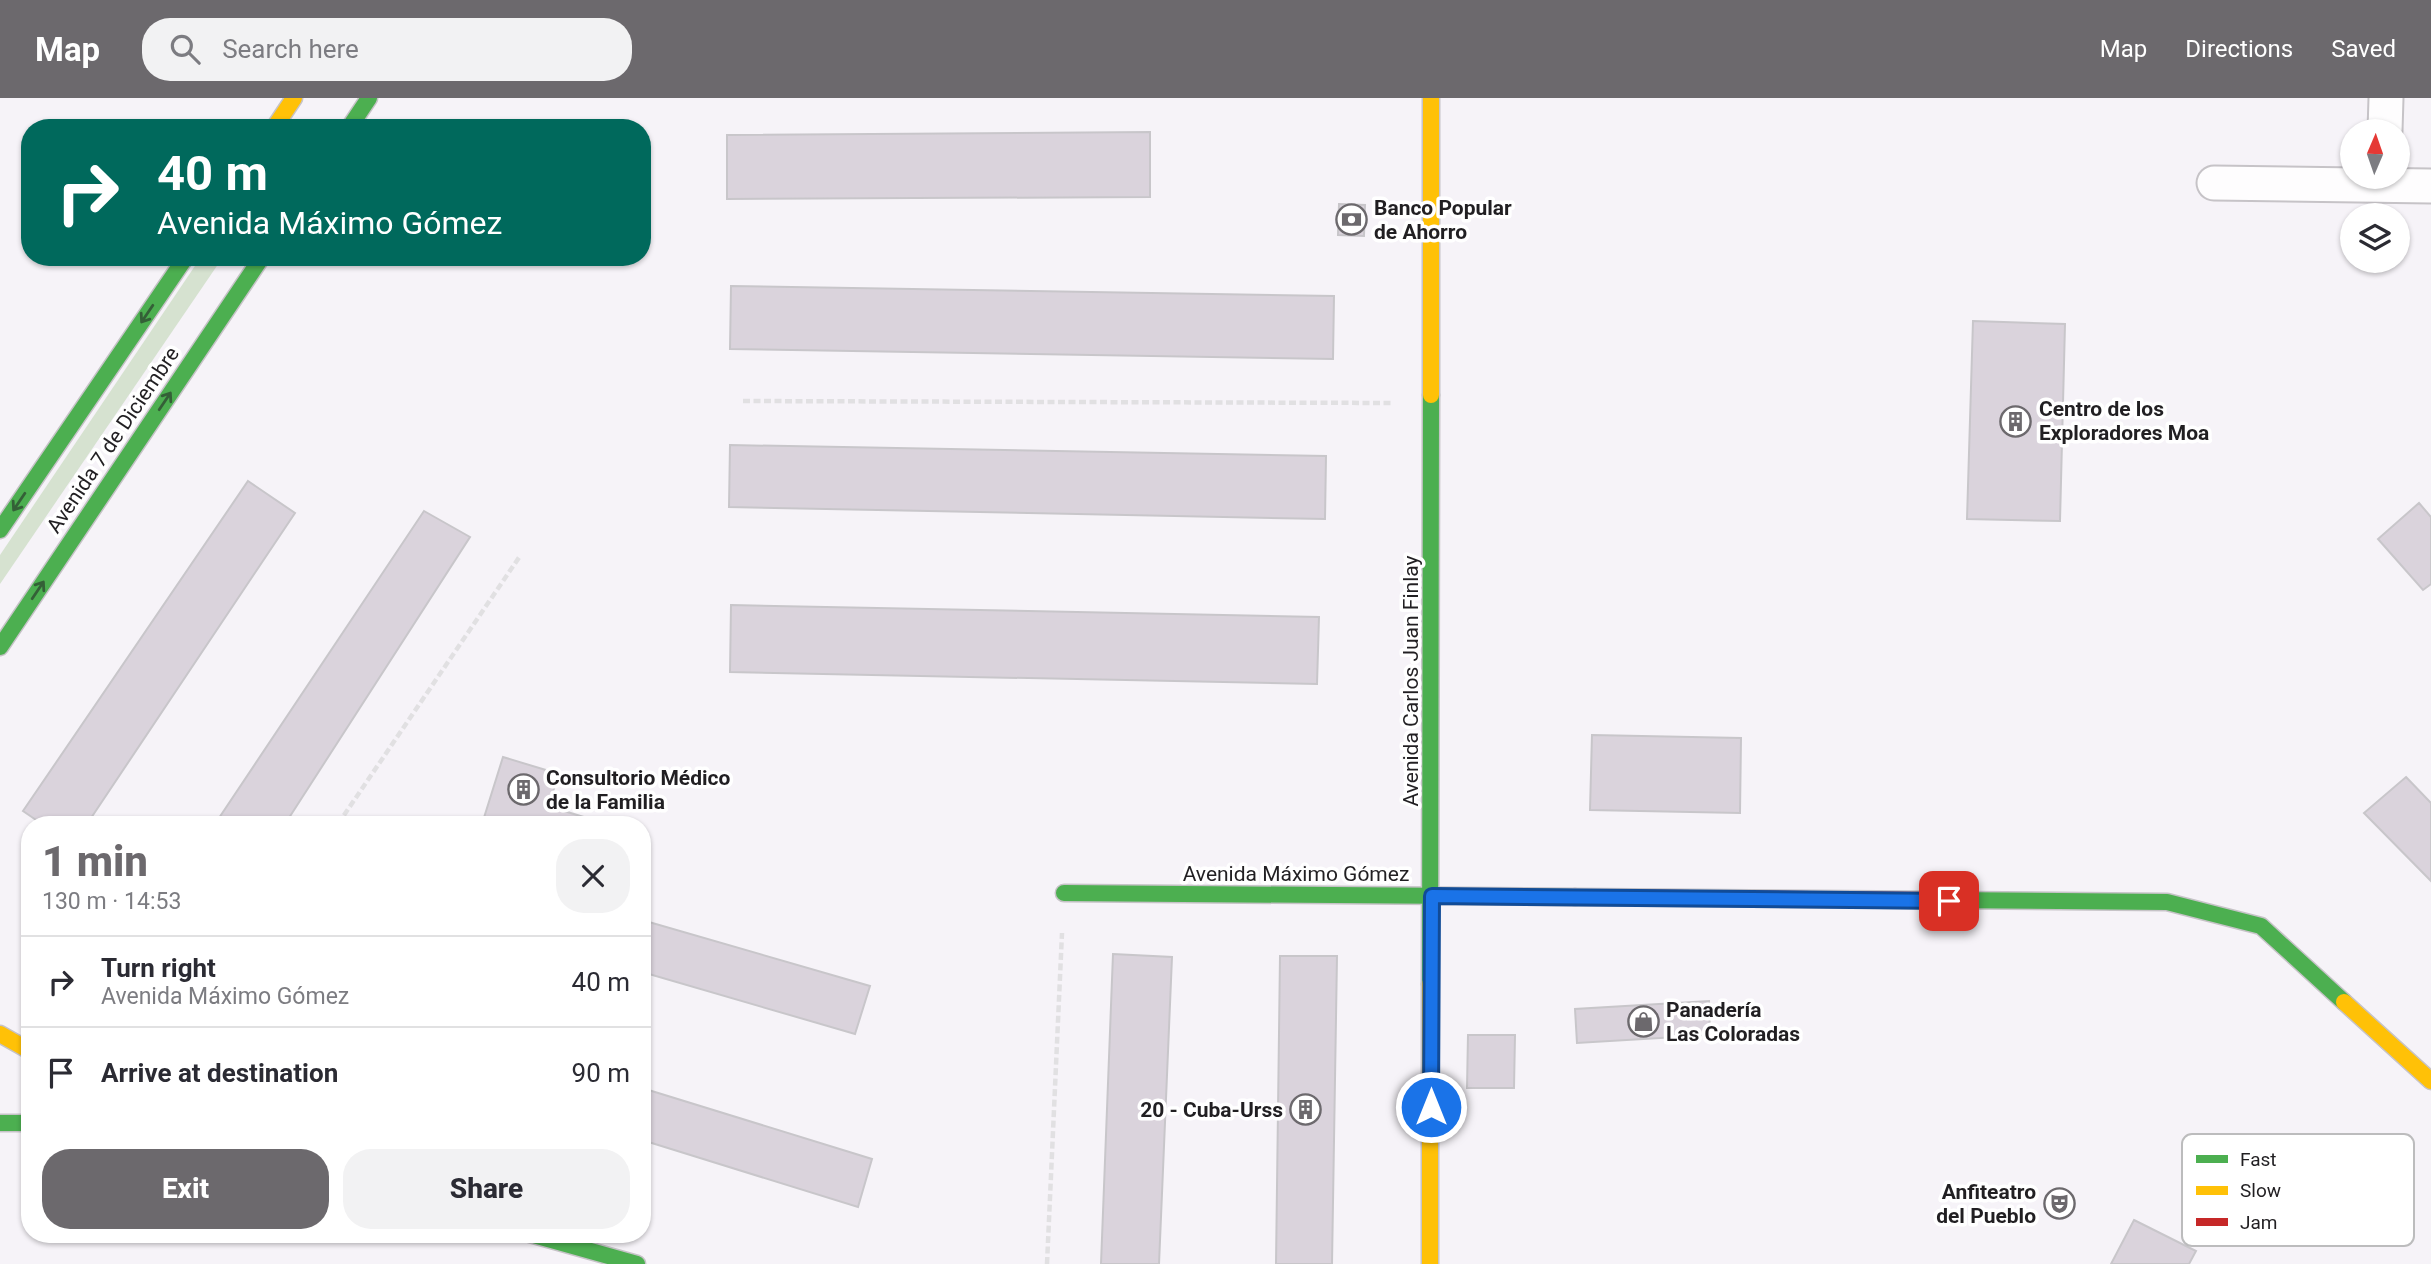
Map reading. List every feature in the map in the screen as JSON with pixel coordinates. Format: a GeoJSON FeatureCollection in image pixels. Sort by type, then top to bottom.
{"type":"FeatureCollection","features":[{"type":"Feature","properties":{"kind":"street"},"geometry":{"type":"LineString","coordinates":[[280,119],[294,98]]}},
{"type":"Feature","properties":{"kind":"street"},"geometry":{"type":"LineString","coordinates":[[355,119],[369,98]]}},
{"type":"Feature","properties":{"kind":"street","name":"Avenida Carlos Juan Finlay"},"geometry":{"type":"LineString","coordinates":[[1430,1264],[1431,98]]}},
{"type":"Feature","properties":{"kind":"street"},"geometry":{"type":"LineString","coordinates":[[2385,119],[2386,98]]}},
{"type":"Feature","properties":{"kind":"street"},"geometry":{"type":"LineString","coordinates":[[2214,183],[2340,182]]}},
{"type":"Feature","properties":{"kind":"street"},"geometry":{"type":"LineString","coordinates":[[2410,184],[2431,186]]}},
{"type":"Feature","properties":{"kind":"street","name":"Avenida 7 de Diciembre"},"geometry":{"type":"LineString","coordinates":[[0,530],[180,266]]}},
{"type":"Feature","properties":{"kind":"street","name":"Avenida 7 de Diciembre"},"geometry":{"type":"LineString","coordinates":[[0,647],[256,266]]}},
{"type":"Feature","properties":{"kind":"street","name":"Avenida Máximo Gómez"},"geometry":{"type":"LineString","coordinates":[[1064,893],[2167,902],[2262,926],[2431,1081]]}},
{"type":"Feature","properties":{"kind":"street"},"geometry":{"type":"LineString","coordinates":[[0,1034],[21,1046]]}},
{"type":"Feature","properties":{"kind":"street"},"geometry":{"type":"LineString","coordinates":[[0,1123],[21,1123]]}},
{"type":"Feature","properties":{"kind":"street"},"geometry":{"type":"LineString","coordinates":[[562,1243],[637,1264]]}},
{"type":"Feature","properties":{"kind":"path"},"geometry":{"type":"LineString","coordinates":[[743,401],[1432,402]]}},
{"type":"Feature","properties":{"kind":"path"},"geometry":{"type":"LineString","coordinates":[[343,816],[520,556]]}},
{"type":"Feature","properties":{"kind":"path"},"geometry":{"type":"LineString","coordinates":[[1047,1264],[1064,893]]}},
{"type":"Feature","properties":{"kind":"green space"},"geometry":{"type":"Polygon","coordinates":[[[195,266],[217,266],[0,584],[0,555],[195,266]]]}},
{"type":"Feature","properties":{"kind":"building"},"geometry":{"type":"Polygon","coordinates":[[[1150,132],[1150,197],[727,199],[727,135],[1150,132]]]}},
{"type":"Feature","properties":{"kind":"building","name":"Banco Popular de Ahorro"},"geometry":{"type":"Polygon","coordinates":[[[1339,204],[1365,205],[1364,236],[1338,235],[1339,204]]]}},
{"type":"Feature","properties":{"kind":"building"},"geometry":{"type":"Polygon","coordinates":[[[731,286],[1334,296],[1333,359],[730,349],[731,286]]]}},
{"type":"Feature","properties":{"kind":"building","name":"Centro de los Exploradores Moa"},"geometry":{"type":"Polygon","coordinates":[[[1973,321],[2065,324],[2060,521],[1967,519],[1973,321]]]}},
{"type":"Feature","properties":{"kind":"building"},"geometry":{"type":"Polygon","coordinates":[[[730,445],[1326,456],[1325,519],[729,507],[730,445]]]}},
{"type":"Feature","properties":{"kind":"building"},"geometry":{"type":"Polygon","coordinates":[[[248,481],[295,513],[92,816],[30,816],[23,811],[248,481]]]}},
{"type":"Feature","properties":{"kind":"building"},"geometry":{"type":"Polygon","coordinates":[[[2419,503],[2431,517],[2431,584],[2423,590],[2378,539],[2419,503]]]}},
{"type":"Feature","properties":{"kind":"building"},"geometry":{"type":"Polygon","coordinates":[[[424,511],[470,537],[290,816],[220,816],[424,511]]]}},
{"type":"Feature","properties":{"kind":"building"},"geometry":{"type":"Polygon","coordinates":[[[731,605],[1319,617],[1317,684],[730,672],[731,605]]]}},
{"type":"Feature","properties":{"kind":"building"},"geometry":{"type":"Polygon","coordinates":[[[1592,735],[1741,738],[1740,813],[1590,810],[1592,735]]]}},
{"type":"Feature","properties":{"kind":"building","name":"Consultorio Médico de la Familia"},"geometry":{"type":"Polygon","coordinates":[[[503,757],[559,774],[548,806],[580,816],[485,816],[503,757]]]}},
{"type":"Feature","properties":{"kind":"building"},"geometry":{"type":"Polygon","coordinates":[[[2406,777],[2431,803],[2431,881],[2364,813],[2406,777]]]}},
{"type":"Feature","properties":{"kind":"building"},"geometry":{"type":"Polygon","coordinates":[[[651,923],[870,986],[855,1034],[651,975],[651,923]]]}},
{"type":"Feature","properties":{"kind":"building"},"geometry":{"type":"Polygon","coordinates":[[[1113,954],[1172,957],[1159,1264],[1101,1264],[1113,954]]]}},
{"type":"Feature","properties":{"kind":"building","name":"20 - Cuba-Urss"},"geometry":{"type":"Polygon","coordinates":[[[1280,956],[1337,956],[1332,1264],[1276,1264],[1280,956]]]}},
{"type":"Feature","properties":{"kind":"building","name":"Panadería Las Coloradas"},"geometry":{"type":"Polygon","coordinates":[[[1709,1001],[1710,1035],[1577,1043],[1575,1009],[1709,1001]]]}},
{"type":"Feature","properties":{"kind":"building"},"geometry":{"type":"Polygon","coordinates":[[[1468,1035],[1515,1035],[1514,1088],[1467,1088],[1468,1035]]]}},
{"type":"Feature","properties":{"kind":"building"},"geometry":{"type":"Polygon","coordinates":[[[651,1091],[872,1159],[858,1207],[651,1143],[651,1091]]]}},
{"type":"Feature","properties":{"kind":"building"},"geometry":{"type":"Polygon","coordinates":[[[2134,1220],[2196,1251],[2189,1264],[2111,1264],[2134,1220]]]}},
{"type":"Feature","properties":{"kind":"traffic: fast"},"geometry":{"type":"LineString","coordinates":[[355,119],[369,98]]}},
{"type":"Feature","properties":{"kind":"traffic: fast"},"geometry":{"type":"LineString","coordinates":[[0,530],[180,266]]}},
{"type":"Feature","properties":{"kind":"traffic: fast"},"geometry":{"type":"LineString","coordinates":[[0,647],[256,266]]}},
{"type":"Feature","properties":{"kind":"traffic: fast"},"geometry":{"type":"LineString","coordinates":[[1430,984],[1431,395]]}},
{"type":"Feature","properties":{"kind":"traffic: fast"},"geometry":{"type":"LineString","coordinates":[[1064,893],[1575,897]]}},
{"type":"Feature","properties":{"kind":"traffic: fast"},"geometry":{"type":"LineString","coordinates":[[1945,900],[2167,902],[2261,926],[2344,1002]]}},
{"type":"Feature","properties":{"kind":"traffic: fast"},"geometry":{"type":"LineString","coordinates":[[0,1123],[21,1123]]}},
{"type":"Feature","properties":{"kind":"traffic: fast"},"geometry":{"type":"LineString","coordinates":[[562,1243],[637,1264]]}},
{"type":"Feature","properties":{"kind":"traffic: slow"},"geometry":{"type":"LineString","coordinates":[[280,119],[294,98]]}},
{"type":"Feature","properties":{"kind":"traffic: slow"},"geometry":{"type":"LineString","coordinates":[[1431,98],[1431,395]]}},
{"type":"Feature","properties":{"kind":"traffic: slow"},"geometry":{"type":"LineString","coordinates":[[1430,984],[1430,1264]]}},
{"type":"Feature","properties":{"kind":"traffic: slow"},"geometry":{"type":"LineString","coordinates":[[2344,1002],[2431,1081]]}},
{"type":"Feature","properties":{"kind":"traffic: slow"},"geometry":{"type":"LineString","coordinates":[[0,1034],[21,1046]]}},
{"type":"Feature","properties":{"kind":"traffic: jam"},"geometry":{"type":"LineString","coordinates":[[1575,897],[1945,900]]}},
{"type":"Feature","properties":{"kind":"place","name":"Banco Popular de Ahorro"},"geometry":{"type":"Point","coordinates":[1351,220]}},
{"type":"Feature","properties":{"kind":"place","name":"Centro de los Exploradores Moa"},"geometry":{"type":"Point","coordinates":[2016,421]}},
{"type":"Feature","properties":{"kind":"place","name":"Consultorio Médico de la Familia"},"geometry":{"type":"Point","coordinates":[523,790]}},
{"type":"Feature","properties":{"kind":"place","name":"Panadería Las Coloradas"},"geometry":{"type":"Point","coordinates":[1643,1022]}},
{"type":"Feature","properties":{"kind":"place","name":"20 - Cuba-Urss"},"geometry":{"type":"Point","coordinates":[1306,1110]}},
{"type":"Feature","properties":{"kind":"place","name":"Anfiteatro del Pueblo"},"geometry":{"type":"Point","coordinates":[2059,1204]}},
{"type":"Feature","properties":{"kind":"route"},"geometry":{"type":"LineString","coordinates":[[1431,1107],[1432,896],[1949,901]]}}]}
